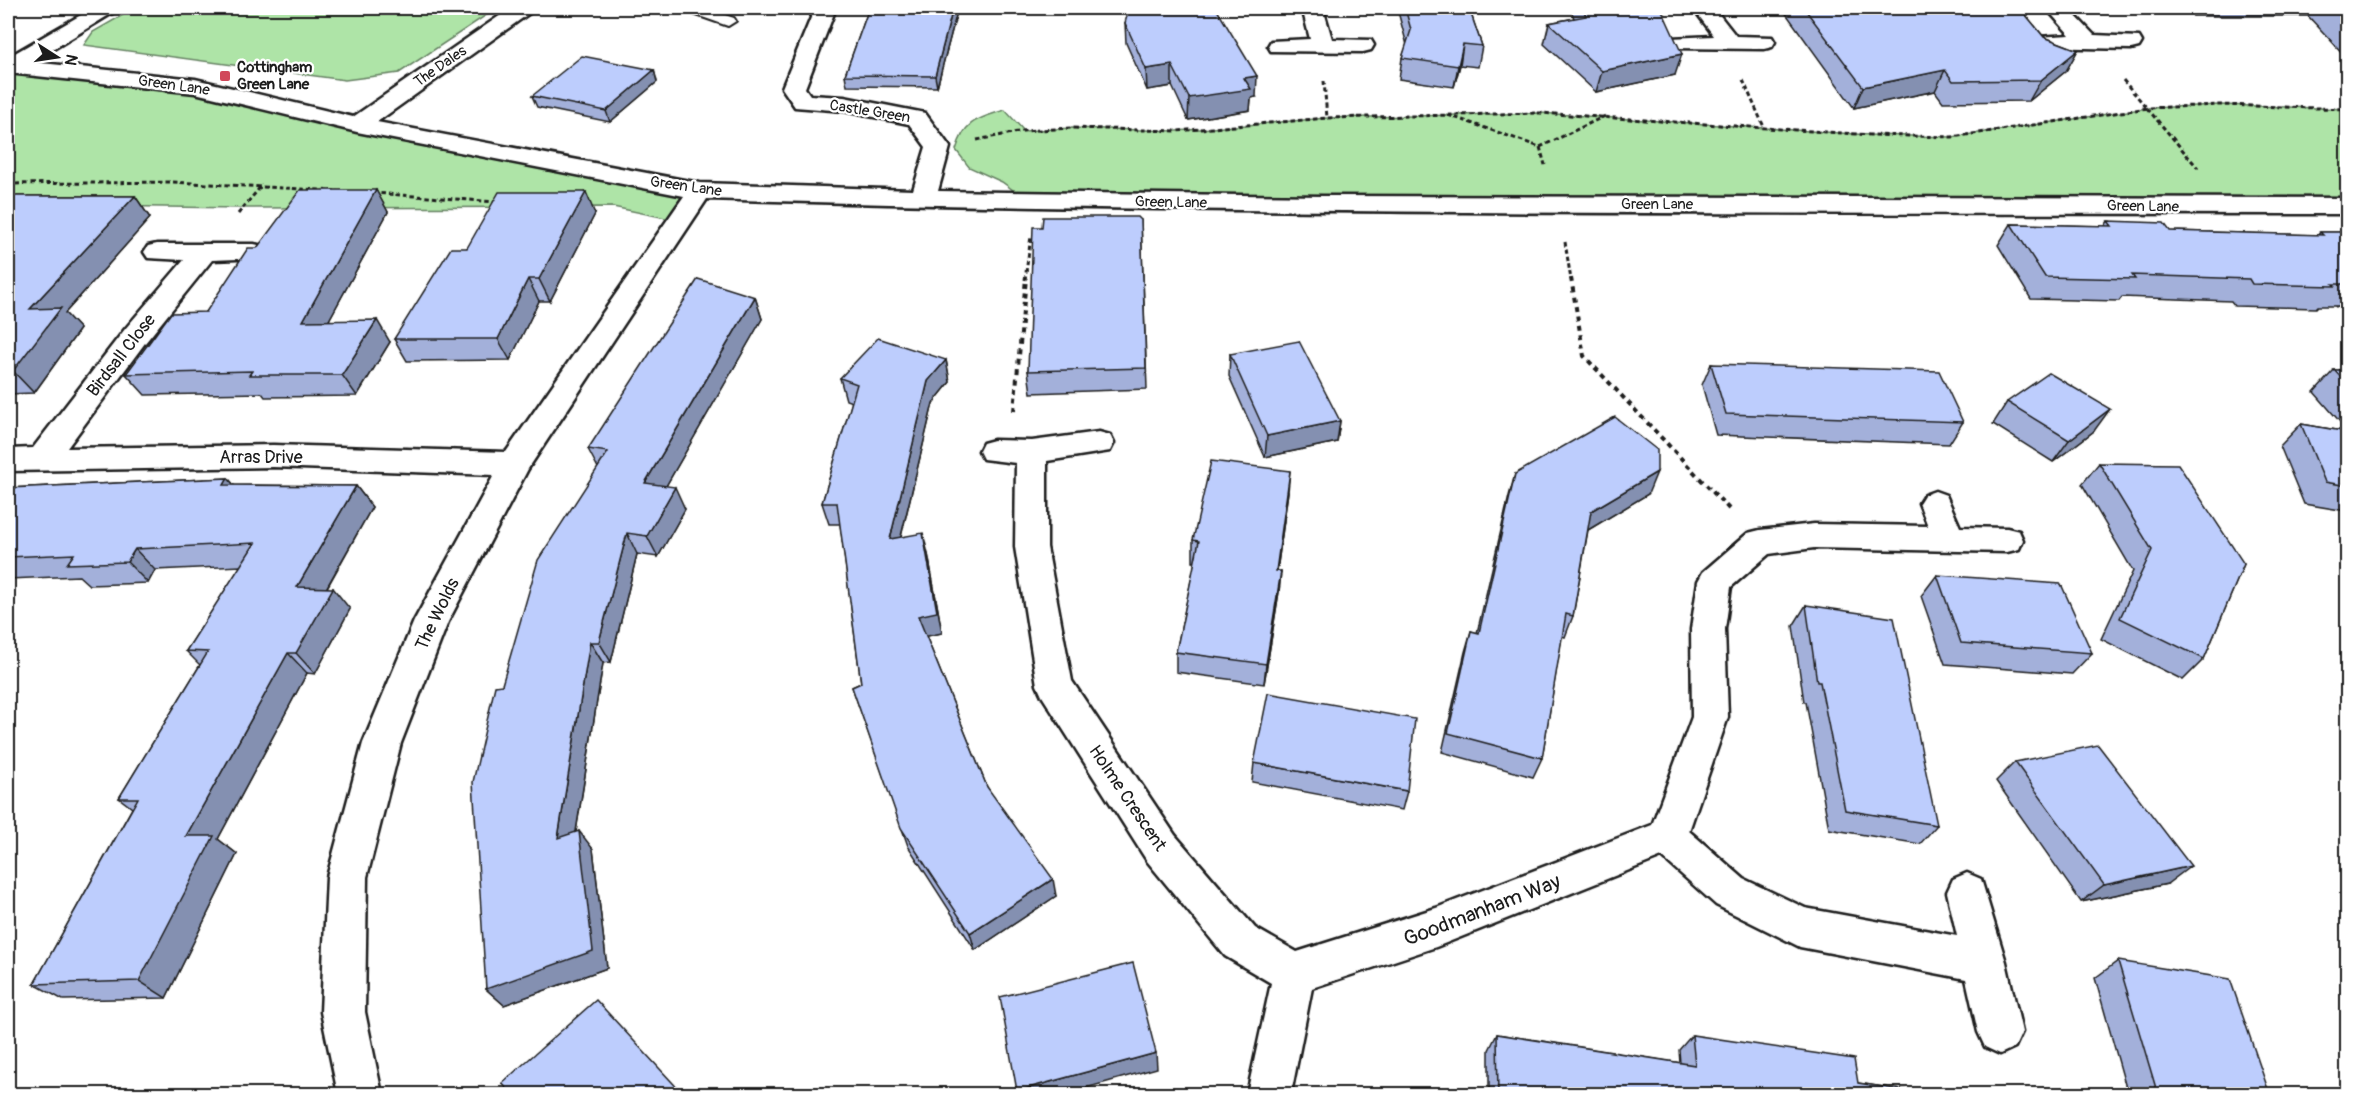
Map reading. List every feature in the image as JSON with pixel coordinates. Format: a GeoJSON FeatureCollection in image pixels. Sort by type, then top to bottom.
{"type":"FeatureCollection","features":[{"type":"Feature","properties":{"kind":"street"},"geometry":{"type":"LineString","coordinates":[[8,66],[107,8]]}},
{"type":"Feature","properties":{"kind":"street","name":"The Dales"},"geometry":{"type":"LineString","coordinates":[[357,125],[524,8]]}},
{"type":"Feature","properties":{"kind":"street","name":"Castle Green"},"geometry":{"type":"LineString","coordinates":[[826,8],[793,88],[803,102],[844,104],[917,118],[938,147]]}},
{"type":"Feature","properties":{"kind":"street"},"geometry":{"type":"LineString","coordinates":[[1313,8],[1322,44]]}},
{"type":"Feature","properties":{"kind":"street"},"geometry":{"type":"LineString","coordinates":[[1704,8],[1729,42]]}},
{"type":"Feature","properties":{"kind":"street"},"geometry":{"type":"LineString","coordinates":[[2057,8],[2088,42]]}},
{"type":"Feature","properties":{"kind":"street"},"geometry":{"type":"LineString","coordinates":[[1678,43],[1764,42]]}},
{"type":"Feature","properties":{"kind":"street"},"geometry":{"type":"LineString","coordinates":[[2045,42],[2131,42]]}},
{"type":"Feature","properties":{"kind":"street"},"geometry":{"type":"LineString","coordinates":[[1279,46],[1363,45]]}},
{"type":"Feature","properties":{"kind":"street","name":"Green Lane"},"geometry":{"type":"LineString","coordinates":[[8,66],[195,86],[357,125],[700,191],[1323,204],[2348,206]]}},
{"type":"Feature","properties":{"kind":"street"},"geometry":{"type":"LineString","coordinates":[[924,197],[938,147]]}},
{"type":"Feature","properties":{"kind":"street","name":"The Wolds"},"geometry":{"type":"LineString","coordinates":[[360,1095],[343,1011],[347,877],[382,743],[431,621],[515,464],[700,191]]}},
{"type":"Feature","properties":{"kind":"street"},"geometry":{"type":"LineString","coordinates":[[157,252],[254,252]]}},
{"type":"Feature","properties":{"kind":"street","name":"Birdsall Close"},"geometry":{"type":"LineString","coordinates":[[41,460],[135,336],[205,252]]}},
{"type":"Feature","properties":{"kind":"street"},"geometry":{"type":"LineString","coordinates":[[1012,451],[1100,443]]}},
{"type":"Feature","properties":{"kind":"street","name":"Holme Crescent"},"geometry":{"type":"LineString","coordinates":[[1012,451],[1055,685],[1161,848],[1240,942],[1294,973]]}},
{"type":"Feature","properties":{"kind":"street","name":"Arras Drive"},"geometry":{"type":"LineString","coordinates":[[8,460],[273,456],[515,464]]}},
{"type":"Feature","properties":{"kind":"street"},"geometry":{"type":"LineString","coordinates":[[1935,503],[1949,539]]}},
{"type":"Feature","properties":{"kind":"street"},"geometry":{"type":"LineString","coordinates":[[1984,962],[1800,927],[1730,892],[1667,837],[1710,717],[1708,629],[1715,581],[1760,542],[1814,536],[2007,540]]}},
{"type":"Feature","properties":{"kind":"street","name":"Goodmanham Way"},"geometry":{"type":"LineString","coordinates":[[1294,973],[1382,948],[1667,837]]}},
{"type":"Feature","properties":{"kind":"street"},"geometry":{"type":"LineString","coordinates":[[1967,892],[2000,1032]]}},
{"type":"Feature","properties":{"kind":"street"},"geometry":{"type":"LineString","coordinates":[[1269,1095],[1294,973]]}},
{"type":"Feature","properties":{"kind":"lane"},"geometry":{"type":"LineString","coordinates":[[690,8],[728,21]]}},
{"type":"Feature","properties":{"kind":"path"},"geometry":{"type":"LineString","coordinates":[[1729,42],[1728,55],[1752,96],[1764,127]]}},
{"type":"Feature","properties":{"kind":"path"},"geometry":{"type":"LineString","coordinates":[[2088,42],[2148,108],[2230,207]]}},
{"type":"Feature","properties":{"kind":"path"},"geometry":{"type":"LineString","coordinates":[[938,147],[1023,131],[1071,128],[1177,131],[1327,118],[1444,114],[1540,113],[1952,137],[2148,108],[2220,105],[2348,109]]}},
{"type":"Feature","properties":{"kind":"path"},"geometry":{"type":"LineString","coordinates":[[1444,114],[1540,147],[1606,116]]}},
{"type":"Feature","properties":{"kind":"path"},"geometry":{"type":"LineString","coordinates":[[8,184],[92,180],[263,185],[342,191]]}},
{"type":"Feature","properties":{"kind":"path"},"geometry":{"type":"LineString","coordinates":[[364,193],[500,202]]}},
{"type":"Feature","properties":{"kind":"path"},"geometry":{"type":"LineString","coordinates":[[1557,204],[1584,356],[1760,542]]}},
{"type":"Feature","properties":{"kind":"path"},"geometry":{"type":"LineString","coordinates":[[1012,451],[1021,314],[1032,226]]}},
{"type":"Feature","properties":{"kind":"path"},"geometry":{"type":"LineString","coordinates":[[2333,302],[2348,318]]}},
{"type":"Feature","properties":{"kind":"green space"},"geometry":{"type":"Polygon","coordinates":[[[135,8],[497,8],[399,73],[345,80],[84,45],[93,32],[135,8]]]}},
{"type":"Feature","properties":{"kind":"green space"},"geometry":{"type":"Polygon","coordinates":[[[8,66],[195,86],[700,191],[680,221],[613,207],[243,208],[8,205],[8,66]]]}},
{"type":"Feature","properties":{"kind":"green space"},"geometry":{"type":"Polygon","coordinates":[[[2220,105],[2347,109],[2348,206],[1028,201],[1002,182],[969,167],[956,150],[964,132],[973,122],[1005,110],[1024,131],[1071,128],[1177,131],[1327,118],[1540,113],[1870,135],[1952,137],[2148,108],[2220,105]]]}},
{"type":"Feature","properties":{"kind":"building"},"geometry":{"type":"Polygon","coordinates":[[[869,8],[953,8],[935,76],[845,75],[869,8]]]}},
{"type":"Feature","properties":{"kind":"building"},"geometry":{"type":"Polygon","coordinates":[[[1129,8],[1216,8],[1257,76],[1244,78],[1251,89],[1189,98],[1172,65],[1146,69],[1125,23],[1129,8]]]}},
{"type":"Feature","properties":{"kind":"building"},"geometry":{"type":"Polygon","coordinates":[[[1405,8],[1469,8],[1482,46],[1463,44],[1458,66],[1402,58],[1411,30],[1405,8]]]}},
{"type":"Feature","properties":{"kind":"building"},"geometry":{"type":"Polygon","coordinates":[[[1583,8],[1661,8],[1682,54],[1602,71],[1549,23],[1586,16],[1583,8]]]}},
{"type":"Feature","properties":{"kind":"building"},"geometry":{"type":"Polygon","coordinates":[[[1804,8],[2020,8],[2044,37],[2078,50],[2041,80],[1953,81],[1945,70],[1863,87],[1804,8]]]}},
{"type":"Feature","properties":{"kind":"building"},"geometry":{"type":"Polygon","coordinates":[[[2335,8],[2348,8],[2348,21],[2335,8]]]}},
{"type":"Feature","properties":{"kind":"building"},"geometry":{"type":"Polygon","coordinates":[[[582,56],[654,70],[606,111],[532,96],[582,56]]]}},
{"type":"Feature","properties":{"kind":"building"},"geometry":{"type":"Polygon","coordinates":[[[300,190],[376,190],[303,321],[377,320],[342,375],[249,375],[252,371],[126,374],[171,313],[206,312],[248,248],[257,248],[300,190]]]}},
{"type":"Feature","properties":{"kind":"building"},"geometry":{"type":"Polygon","coordinates":[[[499,192],[586,192],[539,279],[528,279],[498,339],[394,339],[451,248],[467,248],[499,192]]]}},
{"type":"Feature","properties":{"kind":"building"},"geometry":{"type":"Polygon","coordinates":[[[8,196],[135,196],[30,309],[61,308],[13,371],[8,371],[8,196]]]}},
{"type":"Feature","properties":{"kind":"building"},"geometry":{"type":"Polygon","coordinates":[[[1043,217],[1138,217],[1141,220],[1146,368],[1028,371],[1033,227],[1042,227],[1043,217]]]}},
{"type":"Feature","properties":{"kind":"building"},"geometry":{"type":"Polygon","coordinates":[[[2108,221],[2164,223],[2170,231],[2323,235],[2320,232],[2348,232],[2348,284],[2333,284],[2335,286],[2252,284],[2249,279],[2132,275],[2135,279],[2045,277],[2011,224],[2112,226],[2108,221]]]}},
{"type":"Feature","properties":{"kind":"building"},"geometry":{"type":"Polygon","coordinates":[[[698,279],[755,297],[645,483],[675,487],[647,536],[627,533],[599,642],[590,642],[558,838],[579,831],[593,951],[486,989],[473,782],[495,686],[502,685],[538,560],[608,452],[588,449],[698,279]]]}},
{"type":"Feature","properties":{"kind":"building"},"geometry":{"type":"Polygon","coordinates":[[[878,338],[946,360],[928,381],[890,539],[923,533],[937,612],[918,616],[987,787],[1053,879],[970,933],[901,828],[852,687],[861,683],[837,503],[822,503],[857,384],[840,378],[878,338]]]}},
{"type":"Feature","properties":{"kind":"building"},"geometry":{"type":"Polygon","coordinates":[[[1299,341],[1340,421],[1267,436],[1230,354],[1299,341]]]}},
{"type":"Feature","properties":{"kind":"building"},"geometry":{"type":"Polygon","coordinates":[[[1711,364],[1939,371],[1963,422],[1726,414],[1711,364]]]}},
{"type":"Feature","properties":{"kind":"building"},"geometry":{"type":"Polygon","coordinates":[[[2334,370],[2348,370],[2348,385],[2334,370]]]}},
{"type":"Feature","properties":{"kind":"building"},"geometry":{"type":"Polygon","coordinates":[[[2049,373],[2110,409],[2069,440],[2007,402],[2049,373]]]}},
{"type":"Feature","properties":{"kind":"building"},"geometry":{"type":"Polygon","coordinates":[[[1615,417],[1657,450],[1657,472],[1591,511],[1573,616],[1566,614],[1542,758],[1448,733],[1471,631],[1479,633],[1515,474],[1615,417]]]}},
{"type":"Feature","properties":{"kind":"building"},"geometry":{"type":"Polygon","coordinates":[[[2301,424],[2348,432],[2348,486],[2325,482],[2301,424]]]}},
{"type":"Feature","properties":{"kind":"building"},"geometry":{"type":"Polygon","coordinates":[[[1211,461],[1290,471],[1276,571],[1281,571],[1266,664],[1176,652],[1199,541],[1193,540],[1211,461]]]}},
{"type":"Feature","properties":{"kind":"building"},"geometry":{"type":"Polygon","coordinates":[[[2099,463],[2178,464],[2244,564],[2204,659],[2120,618],[2152,550],[2099,463]]]}},
{"type":"Feature","properties":{"kind":"building"},"geometry":{"type":"Polygon","coordinates":[[[228,478],[224,485],[356,486],[297,587],[333,588],[296,653],[288,653],[186,836],[214,836],[139,981],[34,984],[138,798],[119,798],[208,652],[186,651],[255,543],[135,549],[127,562],[67,564],[74,554],[8,557],[8,488],[228,478]]]}},
{"type":"Feature","properties":{"kind":"building"},"geometry":{"type":"Polygon","coordinates":[[[1937,575],[2061,584],[2092,653],[1961,643],[1937,575]]]}},
{"type":"Feature","properties":{"kind":"building"},"geometry":{"type":"Polygon","coordinates":[[[1806,605],[1894,618],[1937,825],[1845,810],[1820,682],[1817,682],[1806,605]]]}},
{"type":"Feature","properties":{"kind":"building"},"geometry":{"type":"Polygon","coordinates":[[[1268,693],[1415,719],[1407,791],[1254,763],[1268,693]]]}},
{"type":"Feature","properties":{"kind":"building"},"geometry":{"type":"Polygon","coordinates":[[[2098,745],[2191,866],[2104,885],[2015,762],[2098,745]]]}},
{"type":"Feature","properties":{"kind":"building"},"geometry":{"type":"Polygon","coordinates":[[[2118,961],[2230,979],[2270,1095],[2158,1095],[2118,961]]]}},
{"type":"Feature","properties":{"kind":"building"},"geometry":{"type":"Polygon","coordinates":[[[1133,963],[1156,1053],[1017,1091],[1000,997],[1133,963]]]}},
{"type":"Feature","properties":{"kind":"building"},"geometry":{"type":"Polygon","coordinates":[[[596,1000],[684,1095],[512,1095],[502,1083],[596,1000]]]}},
{"type":"Feature","properties":{"kind":"building"},"geometry":{"type":"Polygon","coordinates":[[[1497,1034],[1695,1065],[1692,1035],[1854,1059],[1858,1083],[1934,1095],[1498,1095],[1497,1034]]]}},
{"type":"Feature","properties":{"kind":"place","name":"Cottingham Green Lane"},"geometry":{"type":"Point","coordinates":[225,76]}}]}
